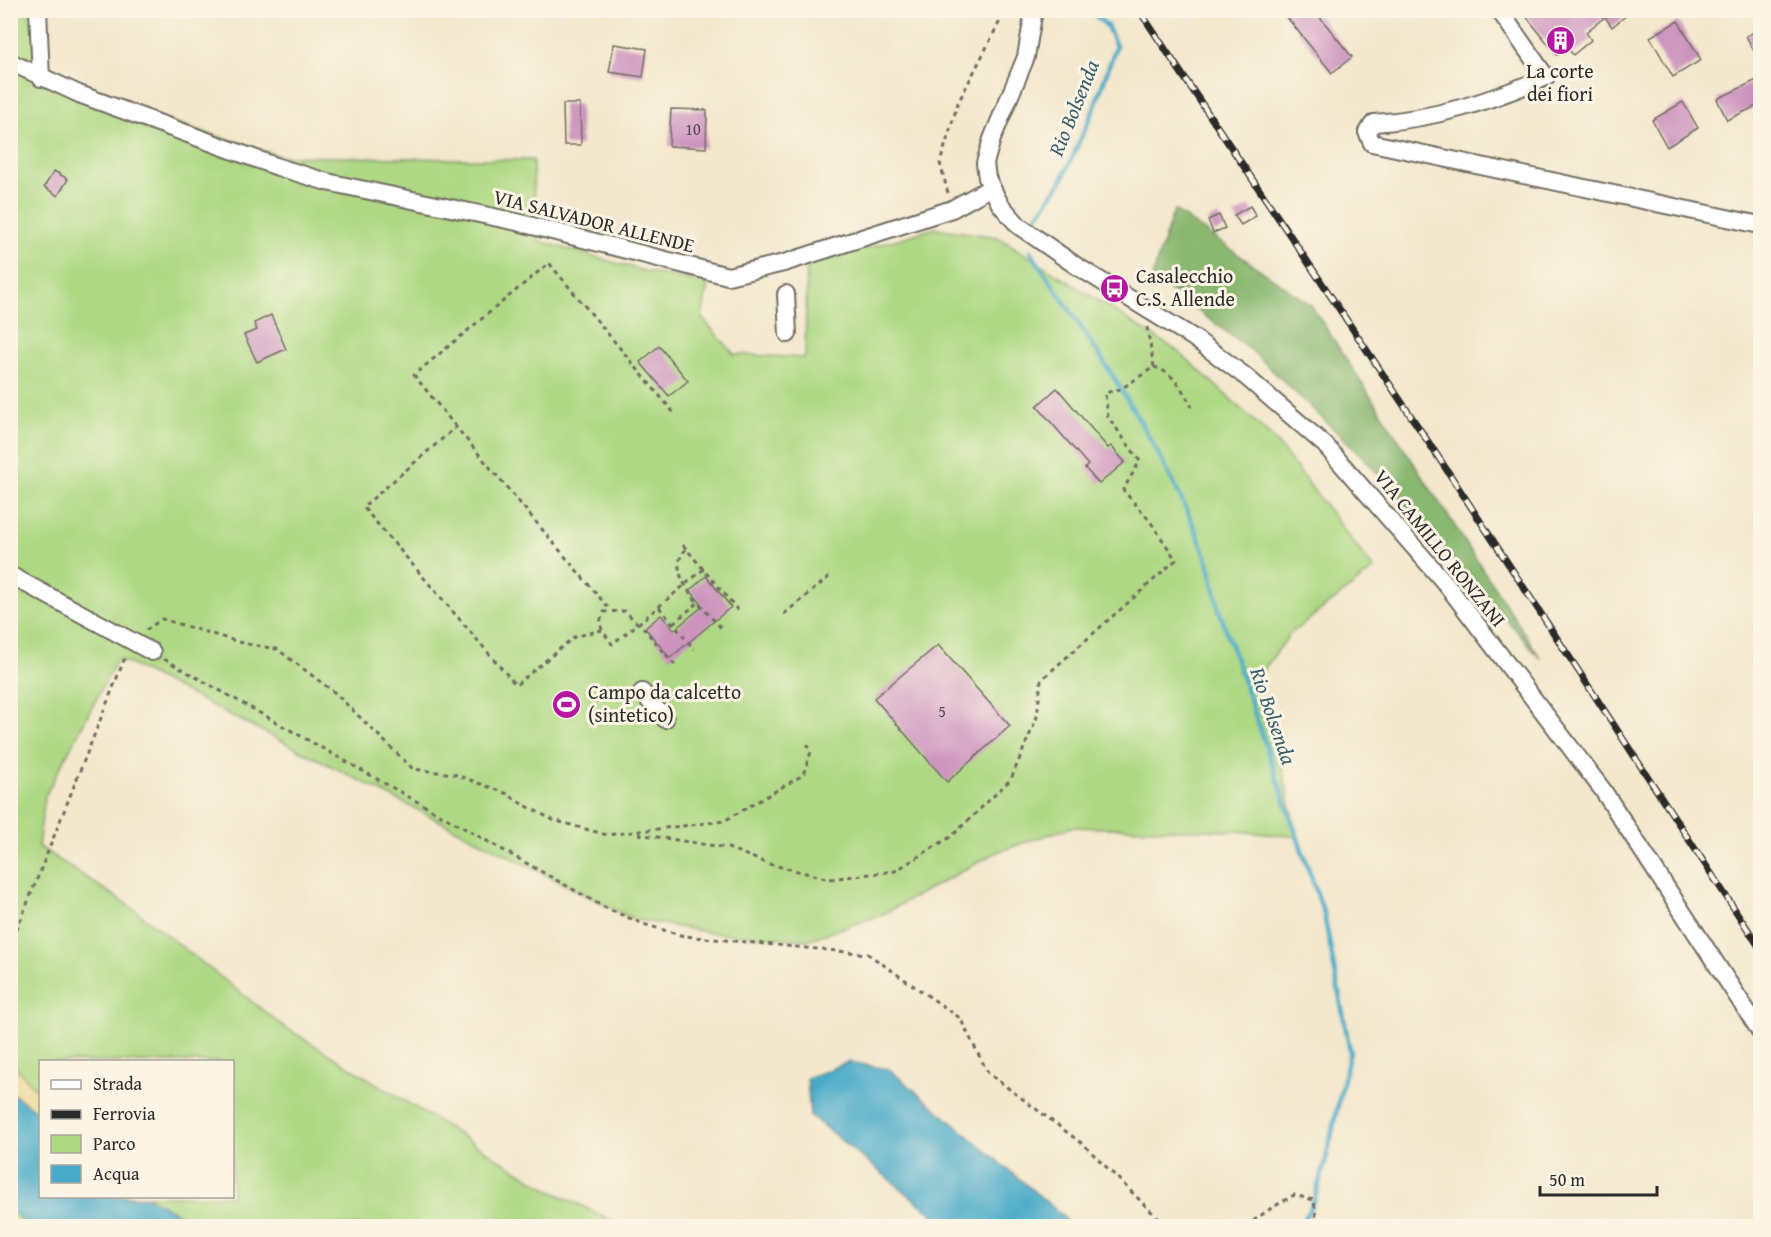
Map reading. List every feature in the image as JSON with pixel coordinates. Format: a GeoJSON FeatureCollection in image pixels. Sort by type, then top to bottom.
{"type":"FeatureCollection","features":[{"type":"Feature","properties":{"kind":"street"},"geometry":{"type":"LineString","coordinates":[[38,10],[41,78]]}},
{"type":"Feature","properties":{"kind":"street"},"geometry":{"type":"LineString","coordinates":[[990,188],[985,163],[992,139],[1026,57],[1034,10]]}},
{"type":"Feature","properties":{"kind":"street"},"geometry":{"type":"LineString","coordinates":[[1498,10],[1546,77],[1468,108],[1423,118],[1374,123],[1367,132],[1372,143],[1761,225]]}},
{"type":"Feature","properties":{"kind":"street","name":"VIA SALVADOR ALLENDE"},"geometry":{"type":"LineString","coordinates":[[10,62],[41,78],[278,167],[327,182],[517,222],[728,276],[784,263],[952,209],[990,188]]}},
{"type":"Feature","properties":{"kind":"street","name":"VIA CAMILLO RONZANI"},"geometry":{"type":"LineString","coordinates":[[990,188],[1019,226],[1075,265],[1194,338],[1245,376],[1325,445],[1446,584],[1602,789],[1761,1031]]}},
{"type":"Feature","properties":{"kind":"street"},"geometry":{"type":"LineString","coordinates":[[786,294],[788,334]]}},
{"type":"Feature","properties":{"kind":"street"},"geometry":{"type":"LineString","coordinates":[[10,575],[152,652]]}},
{"type":"Feature","properties":{"kind":"street"},"geometry":{"type":"LineString","coordinates":[[642,692],[665,719]]}},
{"type":"Feature","properties":{"kind":"path"},"geometry":{"type":"LineString","coordinates":[[952,209],[940,163],[958,103],[999,23],[999,10]]}},
{"type":"Feature","properties":{"kind":"path"},"geometry":{"type":"LineString","coordinates":[[610,610],[414,375],[549,263],[674,413]]}},
{"type":"Feature","properties":{"kind":"path"},"geometry":{"type":"LineString","coordinates":[[1141,305],[1154,351],[1154,367]]}},
{"type":"Feature","properties":{"kind":"path"},"geometry":{"type":"LineString","coordinates":[[635,834],[728,848],[769,864],[830,879],[894,871],[952,836],[1011,779],[1037,717],[1041,680],[1176,560],[1150,521],[1122,490],[1140,461],[1108,417],[1105,393],[1121,388],[1154,367],[1166,370],[1176,380],[1192,407]]}},
{"type":"Feature","properties":{"kind":"path"},"geometry":{"type":"LineString","coordinates":[[456,428],[363,507],[516,685],[574,636],[602,630]]}},
{"type":"Feature","properties":{"kind":"path"},"geometry":{"type":"LineString","coordinates":[[721,628],[685,586],[679,563],[684,547],[740,613]]}},
{"type":"Feature","properties":{"kind":"path"},"geometry":{"type":"LineString","coordinates":[[675,664],[639,623],[625,611],[604,612],[600,622],[602,630],[612,644],[639,623],[658,607],[685,586],[704,569]]}},
{"type":"Feature","properties":{"kind":"path"},"geometry":{"type":"LineString","coordinates":[[784,614],[829,577]]}},
{"type":"Feature","properties":{"kind":"path"},"geometry":{"type":"LineString","coordinates":[[673,623],[699,602]]}},
{"type":"Feature","properties":{"kind":"path"},"geometry":{"type":"LineString","coordinates":[[658,607],[694,650]]}},
{"type":"Feature","properties":{"kind":"path"},"geometry":{"type":"LineString","coordinates":[[10,946],[131,642],[162,619],[242,643],[277,649],[334,692],[413,770],[454,774],[508,794],[554,820],[607,835],[635,834],[724,821],[803,776],[811,752],[806,741]]}},
{"type":"Feature","properties":{"kind":"path"},"geometry":{"type":"LineString","coordinates":[[152,652],[606,908],[643,924],[684,936],[868,954],[960,1018],[988,1073],[1084,1145],[1166,1227]]}},
{"type":"Feature","properties":{"kind":"path"},"geometry":{"type":"LineString","coordinates":[[1246,1227],[1294,1195],[1314,1200],[1317,1227]]}},
{"type":"Feature","properties":{"kind":"green space"},"geometry":{"type":"Polygon","coordinates":[[[10,11],[40,11],[43,81],[280,156],[533,160],[534,205],[539,241],[644,271],[708,283],[702,318],[734,354],[805,358],[807,266],[935,228],[998,237],[1179,352],[1274,439],[1374,569],[1290,634],[1253,684],[1282,766],[1297,837],[1236,831],[1071,827],[997,852],[881,915],[807,940],[713,933],[633,919],[118,658],[45,796],[38,846],[131,907],[283,1026],[549,1190],[623,1226],[11,1226],[10,11]]]}},
{"type":"Feature","properties":{"kind":"green space"},"geometry":{"type":"Polygon","coordinates":[[[1174,210],[1311,305],[1541,659],[1366,460],[1251,350],[1152,277],[1174,210]]]}},
{"type":"Feature","properties":{"kind":"sand"},"geometry":{"type":"Polygon","coordinates":[[[10,1061],[39,1093],[39,1113],[11,1092],[10,1061]]]}},
{"type":"Feature","properties":{"kind":"water"},"geometry":{"type":"Polygon","coordinates":[[[848,1062],[889,1069],[1062,1215],[1069,1226],[947,1226],[810,1115],[807,1078],[848,1062]]]}},
{"type":"Feature","properties":{"kind":"water"},"geometry":{"type":"Polygon","coordinates":[[[10,1092],[39,1113],[39,1198],[150,1198],[200,1226],[29,1226],[11,1211],[10,1092]]]}},
{"type":"Feature","properties":{"kind":"building"},"geometry":{"type":"Polygon","coordinates":[[[1281,10],[1314,10],[1352,57],[1332,73],[1281,10]]]}},
{"type":"Feature","properties":{"kind":"building","name":"La corte dei fiori"},"geometry":{"type":"Polygon","coordinates":[[[1521,10],[1633,10],[1612,27],[1605,17],[1586,32],[1591,40],[1573,55],[1567,47],[1557,55],[1521,10]]]}},
{"type":"Feature","properties":{"kind":"building"},"geometry":{"type":"Polygon","coordinates":[[[1678,21],[1701,60],[1673,77],[1650,37],[1678,21]]]}},
{"type":"Feature","properties":{"kind":"building"},"geometry":{"type":"Polygon","coordinates":[[[1761,29],[1761,64],[1746,36],[1761,29]]]}},
{"type":"Feature","properties":{"kind":"building"},"geometry":{"type":"Polygon","coordinates":[[[614,44],[647,49],[643,77],[609,72],[614,44]]]}},
{"type":"Feature","properties":{"kind":"building"},"geometry":{"type":"Polygon","coordinates":[[[1761,78],[1761,104],[1727,120],[1717,99],[1761,78]]]}},
{"type":"Feature","properties":{"kind":"building"},"geometry":{"type":"Polygon","coordinates":[[[1683,102],[1698,128],[1667,147],[1652,120],[1683,102]]]}},
{"type":"Feature","properties":{"kind":"building"},"geometry":{"type":"Polygon","coordinates":[[[563,104],[580,104],[581,145],[564,145],[563,104]]]}},
{"type":"Feature","properties":{"kind":"building"},"geometry":{"type":"Polygon","coordinates":[[[671,109],[707,110],[706,148],[669,146],[671,109]]]}},
{"type":"Feature","properties":{"kind":"building"},"geometry":{"type":"Polygon","coordinates":[[[54,171],[68,179],[58,196],[44,187],[54,171]]]}},
{"type":"Feature","properties":{"kind":"building"},"geometry":{"type":"Polygon","coordinates":[[[1250,206],[1256,216],[1241,225],[1234,215],[1250,206]]]}},
{"type":"Feature","properties":{"kind":"building"},"geometry":{"type":"Polygon","coordinates":[[[1219,215],[1225,228],[1213,233],[1208,220],[1219,215]]]}},
{"type":"Feature","properties":{"kind":"building"},"geometry":{"type":"Polygon","coordinates":[[[271,315],[286,349],[257,362],[244,335],[257,330],[254,323],[271,315]]]}},
{"type":"Feature","properties":{"kind":"building"},"geometry":{"type":"Polygon","coordinates":[[[659,346],[688,381],[669,396],[640,362],[659,346]]]}},
{"type":"Feature","properties":{"kind":"building"},"geometry":{"type":"Polygon","coordinates":[[[1057,388],[1108,448],[1111,446],[1125,462],[1099,484],[1085,468],[1088,465],[1037,406],[1057,388]]]}},
{"type":"Feature","properties":{"kind":"building"},"geometry":{"type":"Polygon","coordinates":[[[706,576],[731,607],[670,658],[645,628],[661,615],[674,630],[703,606],[690,590],[706,576]]]}},
{"type":"Feature","properties":{"kind":"building"},"geometry":{"type":"Polygon","coordinates":[[[938,645],[1010,726],[947,782],[874,698],[938,645]]]}},
{"type":"Feature","properties":{"kind":"waterway","name":"Rio Bolsenda"},"geometry":{"type":"LineString","coordinates":[[1035,219],[1061,182],[1094,109],[1116,46],[1107,26],[1089,10]]}},
{"type":"Feature","properties":{"kind":"waterway","name":"Rio Bolsenda"},"geometry":{"type":"LineString","coordinates":[[1030,251],[1127,399],[1170,476],[1189,516],[1206,556],[1219,610],[1324,914],[1350,1051],[1326,1159],[1314,1200],[1301,1226]]}},
{"type":"Feature","properties":{"kind":"railway"},"geometry":{"type":"LineString","coordinates":[[1139,10],[1435,452],[1760,948]]}},
{"type":"Feature","properties":{"kind":"place","name":"La corte dei fiori"},"geometry":{"type":"Point","coordinates":[1560,40]}},
{"type":"Feature","properties":{"kind":"place","name":"Casalecchio C.S. Allende"},"geometry":{"type":"Point","coordinates":[1115,288]}},
{"type":"Feature","properties":{"kind":"place","name":"Campo da calcetto (sintetico)"},"geometry":{"type":"Point","coordinates":[567,704]}}]}
